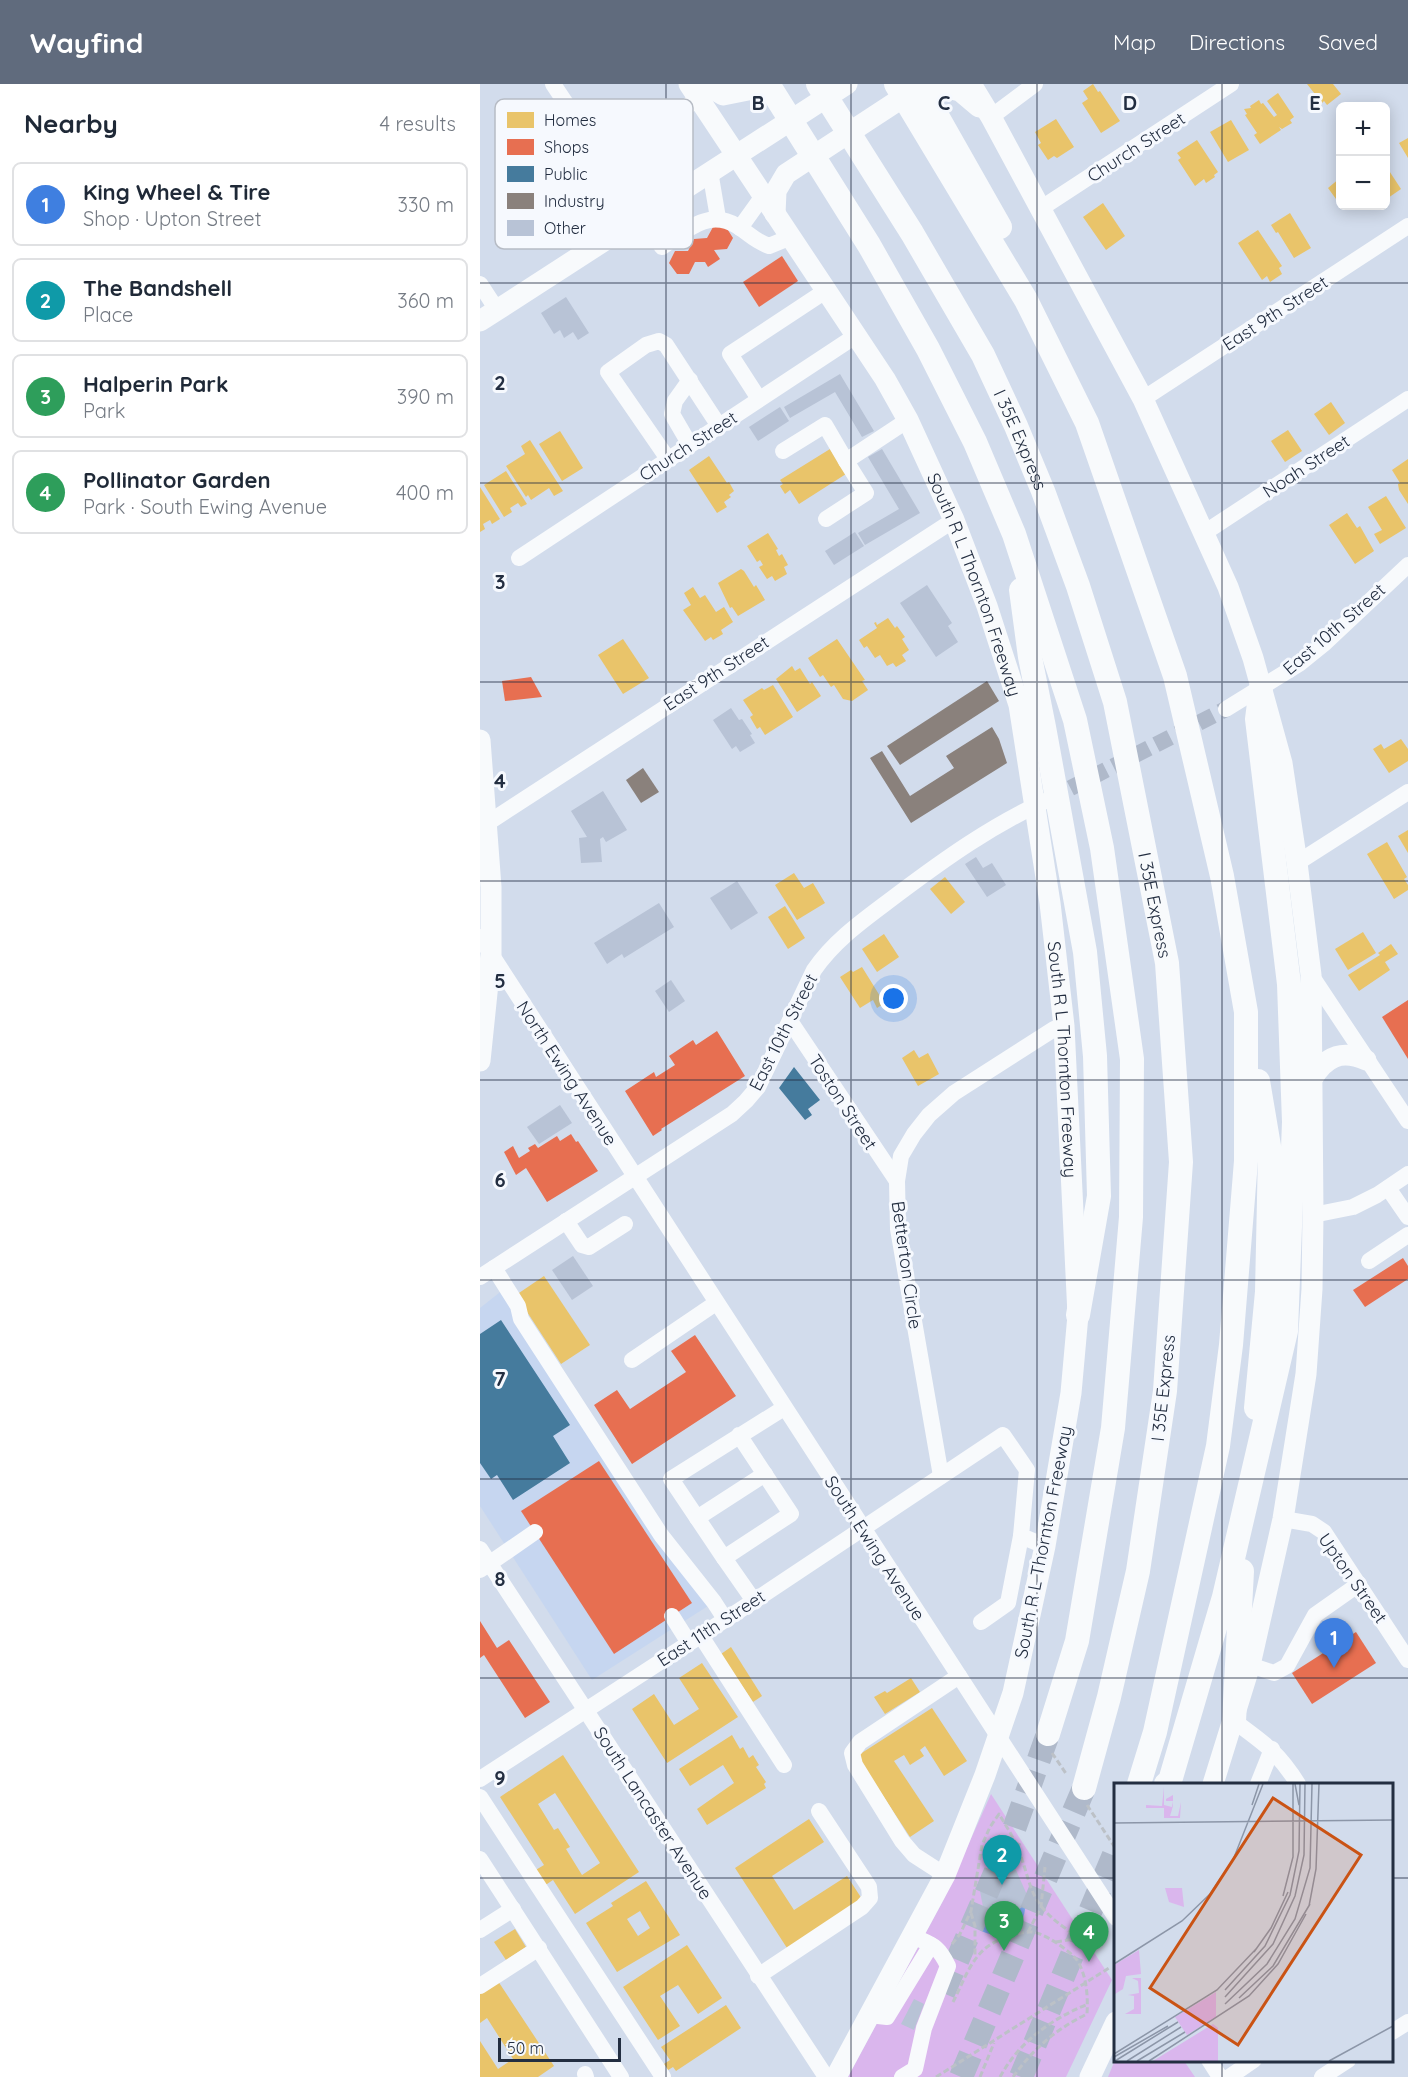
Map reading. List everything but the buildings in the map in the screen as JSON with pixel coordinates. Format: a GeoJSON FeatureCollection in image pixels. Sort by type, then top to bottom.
{"type":"FeatureCollection","features":[{"type":"Feature","properties":{"kind":"highway"},"geometry":{"type":"LineString","coordinates":[[768,84],[869,245],[928,349],[975,442],[1014,534],[1075,720],[1102,848],[1132,1059],[1131,1217],[1113,1428],[1077,1641],[1048,1734]]}},
{"type":"Feature","properties":{"kind":"highway","name":"I 35E Express"},"geometry":{"type":"LineString","coordinates":[[818,84],[912,233],[983,355],[1043,492],[1078,586],[1115,702],[1167,963],[1181,1162],[1166,1391],[1138,1571],[1109,1697],[1084,1788]]}},
{"type":"Feature","properties":{"kind":"highway"},"geometry":{"type":"LineString","coordinates":[[896,84],[1026,300],[1087,423]]}},
{"type":"Feature","properties":{"kind":"highway"},"geometry":{"type":"LineString","coordinates":[[927,85],[1045,303],[1175,675],[1222,876],[1270,1152],[1267,1292],[1257,1392],[1255,1450],[1242,1572],[1234,1721]]}},
{"type":"Feature","properties":{"kind":"highway"},"geometry":{"type":"LineString","coordinates":[[1014,534],[1030,657],[1085,952],[1095,1056],[1099,1196],[1078,1315]]}},
{"type":"Feature","properties":{"kind":"highway"},"geometry":{"type":"LineString","coordinates":[[1168,1783],[1224,1597],[1287,1330],[1294,1122],[1290,995],[1257,719],[1262,688]]}},
{"type":"Feature","properties":{"kind":"highway"},"geometry":{"type":"LineString","coordinates":[[1140,1783],[1158,1721],[1218,1446],[1231,1345],[1246,1161],[1246,1012]]}},
{"type":"Feature","properties":{"kind":"main road"},"geometry":{"type":"LineString","coordinates":[[697,89],[723,95],[753,89],[760,84]]}},
{"type":"Feature","properties":{"kind":"main road"},"geometry":{"type":"LineString","coordinates":[[693,182],[847,84]]}},
{"type":"Feature","properties":{"kind":"main road"},"geometry":{"type":"LineString","coordinates":[[971,84],[1143,399],[1204,533],[1244,629],[1262,688],[1282,763],[1297,863],[1311,975],[1313,1215],[1312,1289],[1306,1374],[1283,1519],[1250,1665],[1215,1783]]}},
{"type":"Feature","properties":{"kind":"main road"},"geometry":{"type":"LineString","coordinates":[[775,214],[776,191],[786,174],[899,100],[927,85],[960,91],[991,117]]}},
{"type":"Feature","properties":{"kind":"main road","name":"South R L Thornton Freeway"},"geometry":{"type":"LineString","coordinates":[[697,89],[744,150],[763,196],[857,335],[908,420],[954,520],[987,606],[1019,705],[1042,802],[1050,903],[1064,1026],[1078,1315],[1071,1393],[1045,1546],[1013,1693],[999,1737],[945,1875],[836,2077]]}},
{"type":"Feature","properties":{"kind":"main road"},"geometry":{"type":"LineString","coordinates":[[488,315],[590,249]]}},
{"type":"Feature","properties":{"kind":"main road"},"geometry":{"type":"LineString","coordinates":[[480,740],[484,826],[491,887],[485,946],[480,1061]]}},
{"type":"Feature","properties":{"kind":"main road"},"geometry":{"type":"LineString","coordinates":[[1312,1079],[1320,1067],[1336,1057],[1355,1055],[1366,1060]]}},
{"type":"Feature","properties":{"kind":"main road"},"geometry":{"type":"LineString","coordinates":[[1090,2077],[1114,2026]]}},
{"type":"Feature","properties":{"kind":"street"},"geometry":{"type":"LineString","coordinates":[[553,84],[563,99]]}},
{"type":"Feature","properties":{"kind":"street"},"geometry":{"type":"LineString","coordinates":[[991,117],[1035,84]]}},
{"type":"Feature","properties":{"kind":"street","name":"Church Street"},"geometry":{"type":"LineString","coordinates":[[1040,209],[1231,84]]}},
{"type":"Feature","properties":{"kind":"street"},"geometry":{"type":"LineString","coordinates":[[685,99],[697,89]]}},
{"type":"Feature","properties":{"kind":"street"},"geometry":{"type":"LineString","coordinates":[[711,171],[718,218]]}},
{"type":"Feature","properties":{"kind":"street"},"geometry":{"type":"LineString","coordinates":[[740,228],[763,196]]}},
{"type":"Feature","properties":{"kind":"street"},"geometry":{"type":"LineString","coordinates":[[693,226],[718,218],[727,220],[752,238],[769,246],[790,237]]}},
{"type":"Feature","properties":{"kind":"street","name":"East 9th Street"},"geometry":{"type":"LineString","coordinates":[[1143,399],[1408,226]]}},
{"type":"Feature","properties":{"kind":"street"},"geometry":{"type":"LineString","coordinates":[[480,284],[488,315]]}},
{"type":"Feature","properties":{"kind":"street"},"geometry":{"type":"LineString","coordinates":[[759,399],[730,354],[827,290]]}},
{"type":"Feature","properties":{"kind":"street","name":"Church Street"},"geometry":{"type":"LineString","coordinates":[[519,558],[857,335]]}},
{"type":"Feature","properties":{"kind":"street"},"geometry":{"type":"LineString","coordinates":[[668,459],[608,372],[646,345],[659,341],[666,345],[719,426]]}},
{"type":"Feature","properties":{"kind":"street"},"geometry":{"type":"LineString","coordinates":[[690,380],[675,401],[672,414],[690,445]]}},
{"type":"Feature","properties":{"kind":"street","name":"Noah Street"},"geometry":{"type":"LineString","coordinates":[[1204,533],[1408,399]]}},
{"type":"Feature","properties":{"kind":"street"},"geometry":{"type":"LineString","coordinates":[[846,461],[908,420]]}},
{"type":"Feature","properties":{"kind":"street"},"geometry":{"type":"LineString","coordinates":[[783,451],[825,424],[866,493],[826,519]]}},
{"type":"Feature","properties":{"kind":"street","name":"East 9th Street"},"geometry":{"type":"LineString","coordinates":[[484,826],[954,520]]}},
{"type":"Feature","properties":{"kind":"street","name":"East 10th Street"},"geometry":{"type":"LineString","coordinates":[[1226,709],[1299,664],[1408,565]]}},
{"type":"Feature","properties":{"kind":"street"},"geometry":{"type":"LineString","coordinates":[[1297,863],[1408,792]]}},
{"type":"Feature","properties":{"kind":"street","name":"East 10th Street"},"geometry":{"type":"LineString","coordinates":[[487,1272],[732,1114],[758,1087],[814,970],[825,954],[846,933],[962,846],[1042,802]]}},
{"type":"Feature","properties":{"kind":"street","name":"North Ewing Avenue"},"geometry":{"type":"LineString","coordinates":[[485,946],[634,1177]]}},
{"type":"Feature","properties":{"kind":"street"},"geometry":{"type":"LineString","coordinates":[[1311,975],[1408,1121]]}},
{"type":"Feature","properties":{"kind":"street","name":"Toston Street"},"geometry":{"type":"LineString","coordinates":[[790,1021],[897,1181]]}},
{"type":"Feature","properties":{"kind":"street","name":"Betterton Circle"},"geometry":{"type":"LineString","coordinates":[[941,1476],[898,1229],[897,1181],[901,1156],[929,1115],[954,1094],[1054,1029],[1064,1026]]}},
{"type":"Feature","properties":{"kind":"street"},"geometry":{"type":"LineString","coordinates":[[1313,1215],[1353,1207],[1408,1174]]}},
{"type":"Feature","properties":{"kind":"street","name":"South Ewing Avenue"},"geometry":{"type":"LineString","coordinates":[[634,1177],[1114,1915]]}},
{"type":"Feature","properties":{"kind":"street"},"geometry":{"type":"LineString","coordinates":[[1388,1188],[1408,1217]]}},
{"type":"Feature","properties":{"kind":"street"},"geometry":{"type":"LineString","coordinates":[[566,1221],[582,1245],[589,1247],[625,1224]]}},
{"type":"Feature","properties":{"kind":"street"},"geometry":{"type":"LineString","coordinates":[[1369,1261],[1408,1235]]}},
{"type":"Feature","properties":{"kind":"street"},"geometry":{"type":"LineString","coordinates":[[487,1272],[518,1306],[521,1319],[661,1535],[714,1602],[725,1620]]}},
{"type":"Feature","properties":{"kind":"street"},"geometry":{"type":"LineString","coordinates":[[632,1360],[716,1303]]}},
{"type":"Feature","properties":{"kind":"street"},"geometry":{"type":"LineString","coordinates":[[754,1601],[671,1479],[784,1408]]}},
{"type":"Feature","properties":{"kind":"street"},"geometry":{"type":"LineString","coordinates":[[724,1558],[791,1514],[739,1435]]}},
{"type":"Feature","properties":{"kind":"street","name":"East 11th Street"},"geometry":{"type":"LineString","coordinates":[[480,1779],[754,1601],[1003,1435],[1027,1470],[1021,1536]]}},
{"type":"Feature","properties":{"kind":"street"},"geometry":{"type":"LineString","coordinates":[[698,1518],[765,1474]]}},
{"type":"Feature","properties":{"kind":"street","name":"Upton Street"},"geometry":{"type":"LineString","coordinates":[[1283,1519],[1312,1524],[1324,1532],[1408,1660]]}},
{"type":"Feature","properties":{"kind":"street"},"geometry":{"type":"LineString","coordinates":[[485,1567],[535,1532]]}},
{"type":"Feature","properties":{"kind":"street"},"geometry":{"type":"LineString","coordinates":[[981,1622],[1008,1603],[1021,1536],[1045,1546]]}},
{"type":"Feature","properties":{"kind":"street","name":"South Lancaster Avenue"},"geometry":{"type":"LineString","coordinates":[[480,1549],[485,1567],[586,1709],[826,2077]]}},
{"type":"Feature","properties":{"kind":"street"},"geometry":{"type":"LineString","coordinates":[[1250,1665],[1274,1673],[1287,1666],[1315,1615],[1359,1584]]}},
{"type":"Feature","properties":{"kind":"street"},"geometry":{"type":"LineString","coordinates":[[672,1616],[695,1639],[784,1765]]}},
{"type":"Feature","properties":{"kind":"street"},"geometry":{"type":"LineString","coordinates":[[945,1875],[914,1855],[902,1841],[855,1765],[852,1753],[860,1742],[959,1676]]}},
{"type":"Feature","properties":{"kind":"street"},"geometry":{"type":"LineString","coordinates":[[1234,1721],[1272,1749],[1285,1763],[1297,1783]]}},
{"type":"Feature","properties":{"kind":"street"},"geometry":{"type":"LineString","coordinates":[[1259,1783],[1272,1749]]}},
{"type":"Feature","properties":{"kind":"street"},"geometry":{"type":"LineString","coordinates":[[480,1797],[663,2077]]}},
{"type":"Feature","properties":{"kind":"street"},"geometry":{"type":"LineString","coordinates":[[758,1976],[862,1907],[870,1898],[870,1887],[819,1811]]}},
{"type":"Feature","properties":{"kind":"street"},"geometry":{"type":"LineString","coordinates":[[480,1859],[621,2077]]}},
{"type":"Feature","properties":{"kind":"street"},"geometry":{"type":"LineString","coordinates":[[480,1930],[513,1909]]}},
{"type":"Feature","properties":{"kind":"street"},"geometry":{"type":"LineString","coordinates":[[902,2077],[915,2069],[924,2028],[948,1966],[941,1952],[912,1936]]}},
{"type":"Feature","properties":{"kind":"street"},"geometry":{"type":"LineString","coordinates":[[870,2015],[887,2017],[931,1945]]}},
{"type":"Feature","properties":{"kind":"street"},"geometry":{"type":"LineString","coordinates":[[480,1986],[539,1948]]}},
{"type":"Feature","properties":{"kind":"street"},"geometry":{"type":"LineString","coordinates":[[1393,2031],[1408,2022]]}},
{"type":"Feature","properties":{"kind":"street"},"geometry":{"type":"LineString","coordinates":[[1210,2062],[1220,2077]]}},
{"type":"Feature","properties":{"kind":"street"},"geometry":{"type":"LineString","coordinates":[[1229,2077],[1252,2062]]}},
{"type":"Feature","properties":{"kind":"street"},"geometry":{"type":"LineString","coordinates":[[1322,2077],[1346,2062]]}},
{"type":"Feature","properties":{"kind":"path"},"geometry":{"type":"LineString","coordinates":[[957,1952],[952,1943],[960,1934],[971,1911],[982,1845],[999,1814],[1017,1847],[1028,1884],[1041,1907],[1056,1921],[1081,1938]]}},
{"type":"Feature","properties":{"kind":"path"},"geometry":{"type":"LineString","coordinates":[[1028,1932],[1044,1897],[1045,1867]]}},
{"type":"Feature","properties":{"kind":"path"},"geometry":{"type":"LineString","coordinates":[[971,1911],[975,1926],[975,1958]]}},
{"type":"Feature","properties":{"kind":"path"},"geometry":{"type":"LineString","coordinates":[[950,2008],[975,1958],[989,1945],[1028,1932],[1039,1934],[1054,1942],[1077,1960],[1085,1983],[1087,2014],[1067,2025],[1029,2054],[1013,2077]]}},
{"type":"Feature","properties":{"kind":"path"},"geometry":{"type":"LineString","coordinates":[[1054,1942],[1090,1938]]}},
{"type":"Feature","properties":{"kind":"path"},"geometry":{"type":"LineString","coordinates":[[963,1961],[969,1971]]}},
{"type":"Feature","properties":{"kind":"path"},"geometry":{"type":"LineString","coordinates":[[936,2077],[1109,1968]]}},
{"type":"Feature","properties":{"kind":"path"},"geometry":{"type":"LineString","coordinates":[[1000,2077],[1007,2063],[1039,2031],[1051,2022],[1088,2004]]}},
{"type":"Feature","properties":{"kind":"path"},"geometry":{"type":"LineString","coordinates":[[980,2077],[995,2040]]}},
{"type":"Feature","properties":{"kind":"shaded area"},"geometry":{"type":"Polygon","coordinates":[[[504,1289],[708,1606],[592,1680],[480,1506],[480,1308],[504,1289]]]}},
{"type":"Feature","properties":{"kind":"shaded area"},"geometry":{"type":"Polygon","coordinates":[[[991,1794],[1112,1980],[1066,2077],[848,2077],[944,1899],[991,1794]]]}},
{"type":"Feature","properties":{"kind":"shaded area"},"geometry":{"type":"Polygon","coordinates":[[[1114,2062],[1185,2062],[1195,2077],[1108,2077],[1114,2062]]]}},
{"type":"Feature","properties":{"kind":"water"},"geometry":{"type":"Polygon","coordinates":[[[1022,1904],[1025,1906],[1021,1922],[1008,1932],[993,1934],[977,1928],[978,1922],[997,1917],[1022,1904]]]}},
{"type":"Feature","properties":{"kind":"tunnel"},"geometry":{"type":"LineString","coordinates":[[1049,799],[1226,709]]}},
{"type":"Feature","properties":{"kind":"tunnel"},"geometry":{"type":"LineString","coordinates":[[943,1993],[1013,1832],[1048,1734]]}},
{"type":"Feature","properties":{"kind":"tunnel"},"geometry":{"type":"LineString","coordinates":[[961,2077],[1084,1788]]}},
{"type":"Feature","properties":{"kind":"tunnel"},"geometry":{"type":"LineString","coordinates":[[1021,2077],[1114,1855]]}},
{"type":"Feature","properties":{"kind":"place","name":"King Wheel & Tire"},"geometry":{"type":"Point","coordinates":[1334,1668]}},
{"type":"Feature","properties":{"kind":"place","name":"The Bandshell"},"geometry":{"type":"Point","coordinates":[1002,1885]}},
{"type":"Feature","properties":{"kind":"place","name":"Halperin Park"},"geometry":{"type":"Point","coordinates":[1004,1951]}},
{"type":"Feature","properties":{"kind":"place","name":"Pollinator Garden"},"geometry":{"type":"Point","coordinates":[1089,1962]}}]}
